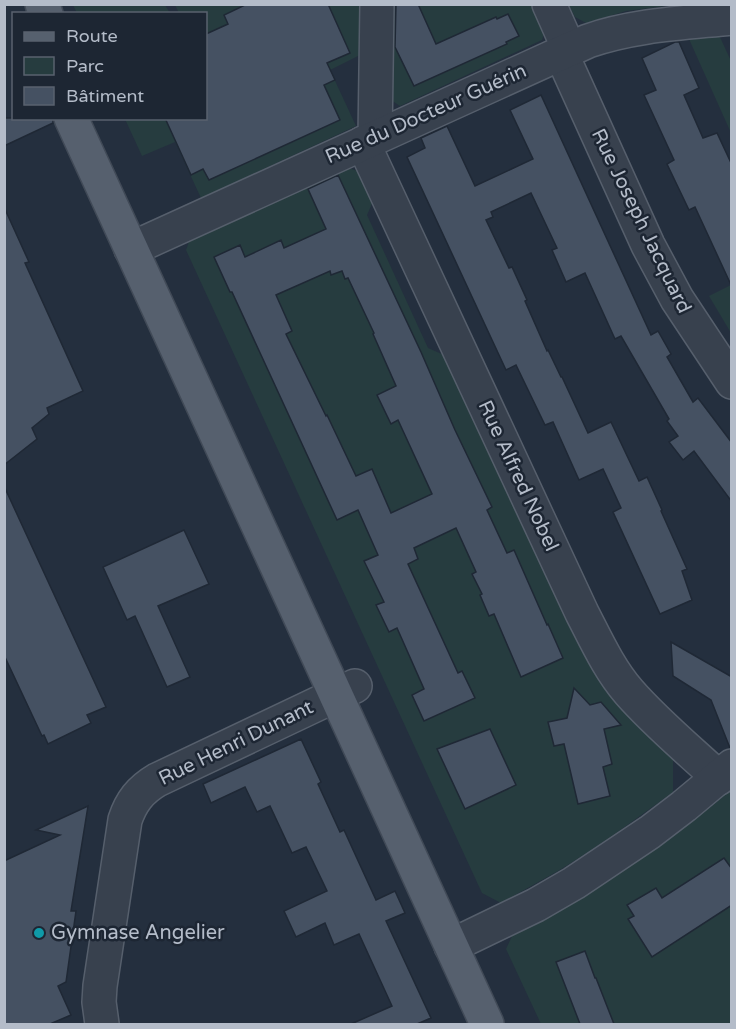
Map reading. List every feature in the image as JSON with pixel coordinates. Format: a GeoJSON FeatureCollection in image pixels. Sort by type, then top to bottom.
{"type":"FeatureCollection","features":[{"type":"Feature","properties":{"kind":"main road"},"geometry":{"type":"LineString","coordinates":[[72,120],[140,244],[461,942],[510,1024]]}},
{"type":"Feature","properties":{"kind":"main road"},"geometry":{"type":"LineString","coordinates":[[95,120],[140,244]]}},
{"type":"Feature","properties":{"kind":"main road"},"geometry":{"type":"LineString","coordinates":[[461,942],[488,1024]]}},
{"type":"Feature","properties":{"kind":"street"},"geometry":{"type":"LineString","coordinates":[[369,140],[377,4]]}},
{"type":"Feature","properties":{"kind":"street","name":"Rue Joseph Jacquard"},"geometry":{"type":"LineString","coordinates":[[549,4],[565,51],[648,245],[676,299],[732,382]]}},
{"type":"Feature","properties":{"kind":"street","name":"Rue du Docteur Guérin"},"geometry":{"type":"LineString","coordinates":[[140,244],[599,37],[642,27],[732,18]]}},
{"type":"Feature","properties":{"kind":"street","name":"Rue Alfred Nobel"},"geometry":{"type":"LineString","coordinates":[[369,140],[582,613],[600,648],[628,690],[649,713],[725,772]]}},
{"type":"Feature","properties":{"kind":"street","name":"Rue Henri Dunant"},"geometry":{"type":"LineString","coordinates":[[102,1024],[99,1002],[100,986],[125,820],[133,801],[147,786],[345,690]]}},
{"type":"Feature","properties":{"kind":"street"},"geometry":{"type":"LineString","coordinates":[[461,942],[536,905],[574,883],[650,832],[725,772]]}},
{"type":"Feature","properties":{"kind":"green space"},"geometry":{"type":"Polygon","coordinates":[[[665,4],[666,6],[626,11],[586,23],[575,17],[569,5],[665,4]]]}},
{"type":"Feature","properties":{"kind":"green space"},"geometry":{"type":"Polygon","coordinates":[[[73,5],[165,5],[169,12],[76,12],[73,5]]]}},
{"type":"Feature","properties":{"kind":"green space"},"geometry":{"type":"Polygon","coordinates":[[[175,5],[363,5],[362,54],[330,70],[356,126],[201,198],[175,142],[142,156],[125,120],[207,120],[207,89],[281,54],[213,56],[207,53],[207,12],[178,12],[175,5]]]}},
{"type":"Feature","properties":{"kind":"green space"},"geometry":{"type":"Polygon","coordinates":[[[390,5],[534,5],[545,31],[542,40],[400,106],[388,98],[390,5]]]}},
{"type":"Feature","properties":{"kind":"green space"},"geometry":{"type":"Polygon","coordinates":[[[719,35],[731,61],[731,133],[689,39],[719,35]]]}},
{"type":"Feature","properties":{"kind":"green space"},"geometry":{"type":"Polygon","coordinates":[[[349,168],[360,172],[374,199],[367,215],[428,348],[444,355],[560,603],[673,754],[673,792],[588,852],[501,903],[482,893],[186,250],[190,239],[349,168]]]}},
{"type":"Feature","properties":{"kind":"green space"},"geometry":{"type":"Polygon","coordinates":[[[731,285],[731,333],[709,296],[731,285]]]}},
{"type":"Feature","properties":{"kind":"green space"},"geometry":{"type":"Polygon","coordinates":[[[731,789],[731,1024],[541,1024],[506,949],[513,934],[545,918],[613,877],[712,806],[731,789]]]}},
{"type":"Feature","properties":{"kind":"building"},"geometry":{"type":"Polygon","coordinates":[[[247,4],[328,4],[350,53],[327,63],[335,80],[324,85],[340,120],[209,180],[203,169],[191,175],[166,120],[207,120],[207,34],[228,24],[224,15],[247,4]]]}},
{"type":"Feature","properties":{"kind":"building"},"geometry":{"type":"Polygon","coordinates":[[[396,4],[418,4],[436,44],[496,17],[497,19],[508,14],[519,36],[506,42],[507,44],[414,86],[395,47],[396,4]]]}},
{"type":"Feature","properties":{"kind":"building"},"geometry":{"type":"Polygon","coordinates":[[[679,42],[699,88],[684,95],[703,138],[717,133],[732,165],[732,287],[695,207],[689,210],[667,164],[674,160],[644,95],[656,90],[642,58],[679,42]]]}},
{"type":"Feature","properties":{"kind":"building"},"geometry":{"type":"Polygon","coordinates":[[[541,95],[651,335],[658,331],[671,354],[667,357],[693,402],[698,398],[732,443],[732,502],[694,451],[683,460],[669,442],[678,436],[667,421],[669,419],[621,336],[615,339],[585,273],[566,282],[552,250],[557,248],[531,193],[491,212],[493,217],[486,220],[509,268],[512,267],[547,351],[588,433],[611,422],[639,481],[647,477],[687,569],[682,571],[692,600],[660,614],[613,512],[621,508],[603,469],[579,480],[553,422],[545,425],[516,365],[506,370],[407,157],[425,148],[421,138],[447,126],[475,186],[533,159],[510,110],[541,95]]]}},
{"type":"Feature","properties":{"kind":"building"},"geometry":{"type":"Polygon","coordinates":[[[4,118],[53,120],[53,123],[4,146],[4,118]]]}},
{"type":"Feature","properties":{"kind":"building"},"geometry":{"type":"Polygon","coordinates":[[[338,175],[492,507],[487,510],[507,553],[514,550],[563,658],[521,677],[494,614],[489,616],[472,574],[476,572],[456,528],[414,548],[418,559],[408,564],[458,673],[462,671],[475,698],[424,721],[412,695],[424,689],[397,628],[389,632],[376,605],[384,602],[364,561],[378,555],[358,510],[337,520],[214,257],[240,245],[245,257],[281,240],[284,248],[326,229],[308,189],[338,175]],[[330,271],[276,295],[292,331],[286,334],[356,476],[372,469],[391,513],[432,494],[398,420],[391,424],[377,395],[396,386],[374,333],[348,278],[345,279],[342,271],[331,275],[330,271]]]}},
{"type":"Feature","properties":{"kind":"building"},"geometry":{"type":"Polygon","coordinates":[[[4,207],[29,262],[25,263],[83,391],[47,408],[49,414],[32,428],[37,439],[4,465],[4,207]]]}},
{"type":"Feature","properties":{"kind":"building"},"geometry":{"type":"Polygon","coordinates":[[[4,486],[106,707],[87,715],[91,723],[48,744],[44,735],[42,736],[4,655],[4,486]]]}},
{"type":"Feature","properties":{"kind":"building"},"geometry":{"type":"Polygon","coordinates":[[[184,530],[209,584],[158,606],[190,677],[167,687],[135,616],[127,620],[103,567],[184,530]]]}},
{"type":"Feature","properties":{"kind":"building"},"geometry":{"type":"Polygon","coordinates":[[[671,642],[732,677],[732,748],[730,748],[711,700],[673,676],[671,642]]]}},
{"type":"Feature","properties":{"kind":"building"},"geometry":{"type":"Polygon","coordinates":[[[574,688],[590,705],[601,702],[621,725],[604,729],[612,764],[603,767],[610,796],[578,804],[564,744],[554,746],[548,722],[567,718],[574,688]]]}},
{"type":"Feature","properties":{"kind":"building"},"geometry":{"type":"Polygon","coordinates":[[[490,729],[516,785],[465,809],[437,749],[490,729]]]}},
{"type":"Feature","properties":{"kind":"building"},"geometry":{"type":"Polygon","coordinates":[[[301,739],[321,782],[318,784],[340,832],[344,830],[376,900],[395,891],[405,913],[386,921],[431,1018],[417,1024],[351,1024],[392,1006],[359,934],[334,945],[325,923],[296,937],[284,911],[327,891],[306,847],[292,853],[270,806],[257,812],[245,787],[211,803],[203,784],[301,739]]]}},
{"type":"Feature","properties":{"kind":"building","name":"Gymnase Angelier"},"geometry":{"type":"Polygon","coordinates":[[[88,806],[71,911],[76,911],[66,982],[58,986],[71,1015],[50,1024],[4,1024],[4,861],[60,835],[36,830],[88,806]]]}},
{"type":"Feature","properties":{"kind":"building"},"geometry":{"type":"Polygon","coordinates":[[[724,858],[732,869],[732,905],[652,957],[628,919],[634,916],[627,905],[656,888],[662,898],[724,858]]]}},
{"type":"Feature","properties":{"kind":"building"},"geometry":{"type":"Polygon","coordinates":[[[585,951],[614,1024],[580,1024],[556,962],[585,951]]]}},
{"type":"Feature","properties":{"kind":"place","name":"Gymnase Angelier"},"geometry":{"type":"Point","coordinates":[39,933]}}]}
